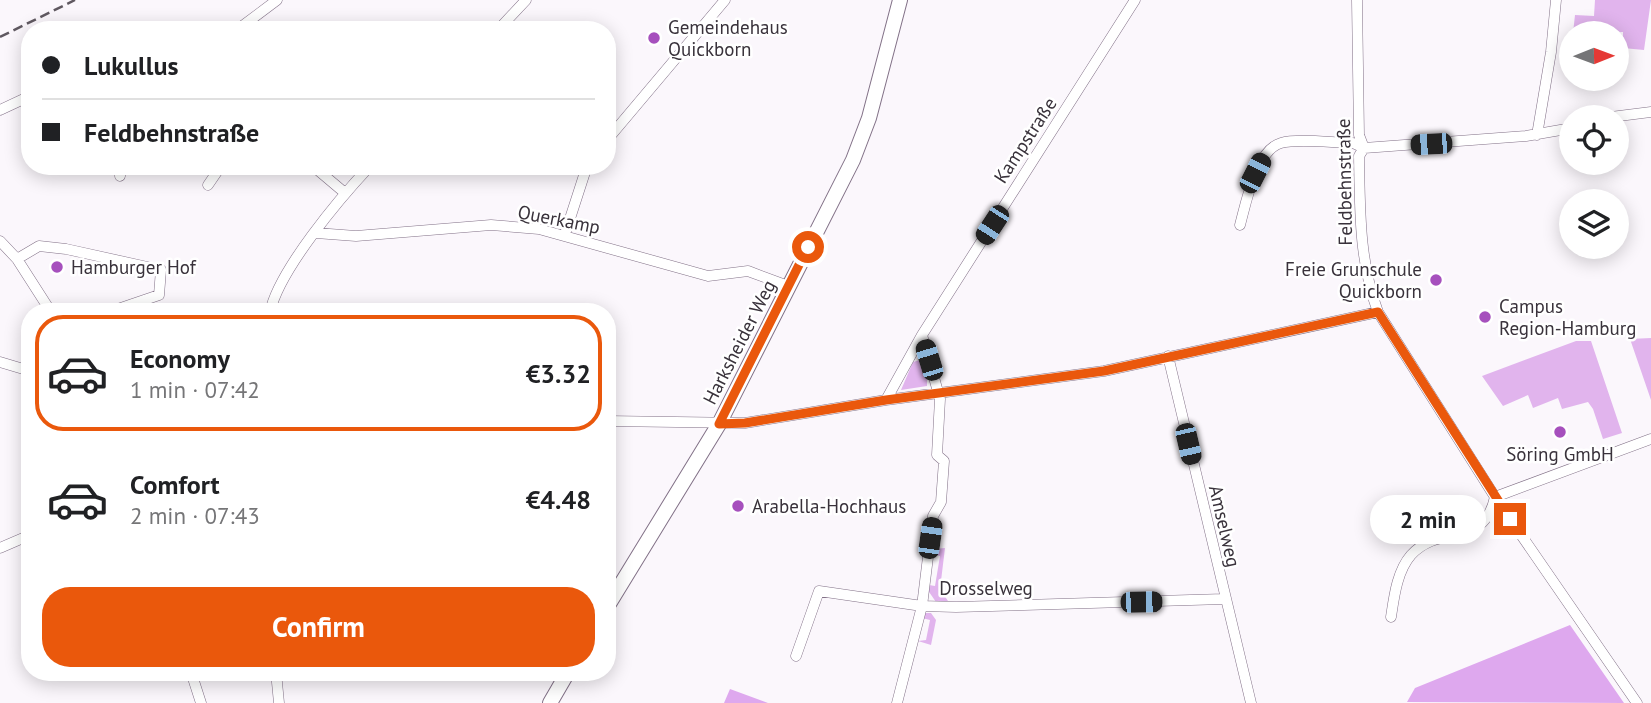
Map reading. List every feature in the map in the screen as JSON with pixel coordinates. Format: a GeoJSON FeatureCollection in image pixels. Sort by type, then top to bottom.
{"type":"FeatureCollection","features":[{"type":"Feature","properties":{"kind":"main road","name":"Harksheider Weg"},"geometry":{"type":"LineString","coordinates":[[616,590],[719,424],[859,144],[900,0]]}},
{"type":"Feature","properties":{"kind":"main road"},"geometry":{"type":"LineString","coordinates":[[550,703],[563,681]]}},
{"type":"Feature","properties":{"kind":"street"},"geometry":{"type":"LineString","coordinates":[[249,21],[277,0]]}},
{"type":"Feature","properties":{"kind":"street"},"geometry":{"type":"LineString","coordinates":[[506,21],[526,0]]}},
{"type":"Feature","properties":{"kind":"street"},"geometry":{"type":"LineString","coordinates":[[616,129],[726,0]]}},
{"type":"Feature","properties":{"kind":"street","name":"Kampstraße"},"geometry":{"type":"LineString","coordinates":[[886,400],[922,335],[1135,0]]}},
{"type":"Feature","properties":{"kind":"street","name":"Feldbehnstraße"},"geometry":{"type":"LineString","coordinates":[[1357,0],[1359,135],[1364,148],[1359,156],[1360,238],[1368,285],[1378,312],[1495,496],[1637,703]]}},
{"type":"Feature","properties":{"kind":"street"},"geometry":{"type":"LineString","coordinates":[[1537,135],[1556,0]]}},
{"type":"Feature","properties":{"kind":"street"},"geometry":{"type":"LineString","coordinates":[[0,110],[21,100]]}},
{"type":"Feature","properties":{"kind":"street"},"geometry":{"type":"LineString","coordinates":[[1629,115],[1651,112]]}},
{"type":"Feature","properties":{"kind":"street"},"geometry":{"type":"LineString","coordinates":[[1240,225],[1255,173],[1266,153],[1279,144],[1353,143],[1364,148],[1537,135],[1559,131]]}},
{"type":"Feature","properties":{"kind":"street"},"geometry":{"type":"LineString","coordinates":[[208,185],[215,175]]}},
{"type":"Feature","properties":{"kind":"street"},"geometry":{"type":"LineString","coordinates":[[324,175],[345,193]]}},
{"type":"Feature","properties":{"kind":"street"},"geometry":{"type":"LineString","coordinates":[[273,303],[283,275],[362,175]]}},
{"type":"Feature","properties":{"kind":"street"},"geometry":{"type":"LineString","coordinates":[[565,234],[584,175]]}},
{"type":"Feature","properties":{"kind":"street","name":"Querkamp"},"geometry":{"type":"LineString","coordinates":[[316,233],[356,236],[491,225],[565,234],[708,276],[748,271],[788,286]]}},
{"type":"Feature","properties":{"kind":"street"},"geometry":{"type":"LineString","coordinates":[[0,241],[17,259],[45,303]]}},
{"type":"Feature","properties":{"kind":"street"},"geometry":{"type":"LineString","coordinates":[[17,259],[39,246],[66,249],[161,270],[159,295],[136,303]]}},
{"type":"Feature","properties":{"kind":"street"},"geometry":{"type":"LineString","coordinates":[[616,421],[745,423],[886,400],[1104,371],[1378,312]]}},
{"type":"Feature","properties":{"kind":"street"},"geometry":{"type":"LineString","coordinates":[[897,703],[922,606],[933,516],[942,502],[944,461],[937,454],[940,398],[922,335]]}},
{"type":"Feature","properties":{"kind":"street","name":"Amselweg"},"geometry":{"type":"LineString","coordinates":[[1168,356],[1224,600],[1251,703]]}},
{"type":"Feature","properties":{"kind":"street"},"geometry":{"type":"LineString","coordinates":[[0,362],[21,368]]}},
{"type":"Feature","properties":{"kind":"street"},"geometry":{"type":"LineString","coordinates":[[1391,617],[1396,587],[1411,556],[1434,540],[1473,530],[1483,524],[1492,513],[1495,496],[1651,439]]}},
{"type":"Feature","properties":{"kind":"street"},"geometry":{"type":"LineString","coordinates":[[0,548],[21,539]]}},
{"type":"Feature","properties":{"kind":"street","name":"Drosselweg"},"geometry":{"type":"LineString","coordinates":[[796,656],[819,591],[922,606],[1224,600]]}},
{"type":"Feature","properties":{"kind":"street"},"geometry":{"type":"LineString","coordinates":[[194,681],[201,703]]}},
{"type":"Feature","properties":{"kind":"street"},"geometry":{"type":"LineString","coordinates":[[276,681],[279,703]]}},
{"type":"Feature","properties":{"kind":"shaded area"},"geometry":{"type":"Polygon","coordinates":[[[1595,0],[1651,0],[1644,50],[1629,49],[1629,21],[1574,21],[1575,15],[1594,16],[1595,0]]]}},
{"type":"Feature","properties":{"kind":"shaded area"},"geometry":{"type":"Polygon","coordinates":[[[1651,338],[1651,400],[1630,339],[1651,338]]]}},
{"type":"Feature","properties":{"kind":"shaded area"},"geometry":{"type":"Polygon","coordinates":[[[1576,341],[1591,341],[1622,433],[1603,439],[1588,402],[1562,409],[1558,398],[1533,408],[1528,395],[1503,406],[1482,376],[1576,341]]]}},
{"type":"Feature","properties":{"kind":"shaded area"},"geometry":{"type":"Polygon","coordinates":[[[920,360],[923,373],[927,374],[927,386],[901,390],[913,362],[920,360]]]}},
{"type":"Feature","properties":{"kind":"shaded area"},"geometry":{"type":"Polygon","coordinates":[[[945,548],[940,589],[948,601],[936,602],[927,589],[929,585],[935,586],[940,556],[932,554],[934,549],[945,548]]]}},
{"type":"Feature","properties":{"kind":"shaded area"},"geometry":{"type":"Polygon","coordinates":[[[924,613],[931,613],[936,620],[931,645],[918,641],[926,640],[930,620],[922,618],[924,613]]]}},
{"type":"Feature","properties":{"kind":"shaded area"},"geometry":{"type":"Polygon","coordinates":[[[1570,625],[1624,703],[1407,702],[1415,688],[1570,625]]]}},
{"type":"Feature","properties":{"kind":"shaded area"},"geometry":{"type":"Polygon","coordinates":[[[730,689],[768,703],[724,703],[730,689]]]}},
{"type":"Feature","properties":{"kind":"railway"},"geometry":{"type":"LineString","coordinates":[[32,21],[75,0]]}},
{"type":"Feature","properties":{"kind":"railway"},"geometry":{"type":"LineString","coordinates":[[0,37],[21,27]]}},
{"type":"Feature","properties":{"kind":"place","name":"Gemeindehaus Quickborn"},"geometry":{"type":"Point","coordinates":[654,38]}},
{"type":"Feature","properties":{"kind":"place","name":"Hamburger Hof"},"geometry":{"type":"Point","coordinates":[57,267]}},
{"type":"Feature","properties":{"kind":"place","name":"Freie Grunschule Quickborn"},"geometry":{"type":"Point","coordinates":[1436,280]}},
{"type":"Feature","properties":{"kind":"place","name":"Campus Region-Hamburg"},"geometry":{"type":"Point","coordinates":[1485,317]}},
{"type":"Feature","properties":{"kind":"place","name":"Söring GmbH"},"geometry":{"type":"Point","coordinates":[1560,432]}},
{"type":"Feature","properties":{"kind":"place","name":"Arabella-Hochhaus"},"geometry":{"type":"Point","coordinates":[738,506]}},
{"type":"Feature","properties":{"kind":"route"},"geometry":{"type":"LineString","coordinates":[[808,247],[719,424],[745,423],[886,400],[1104,371],[1378,312],[1510,519]]}}]}
